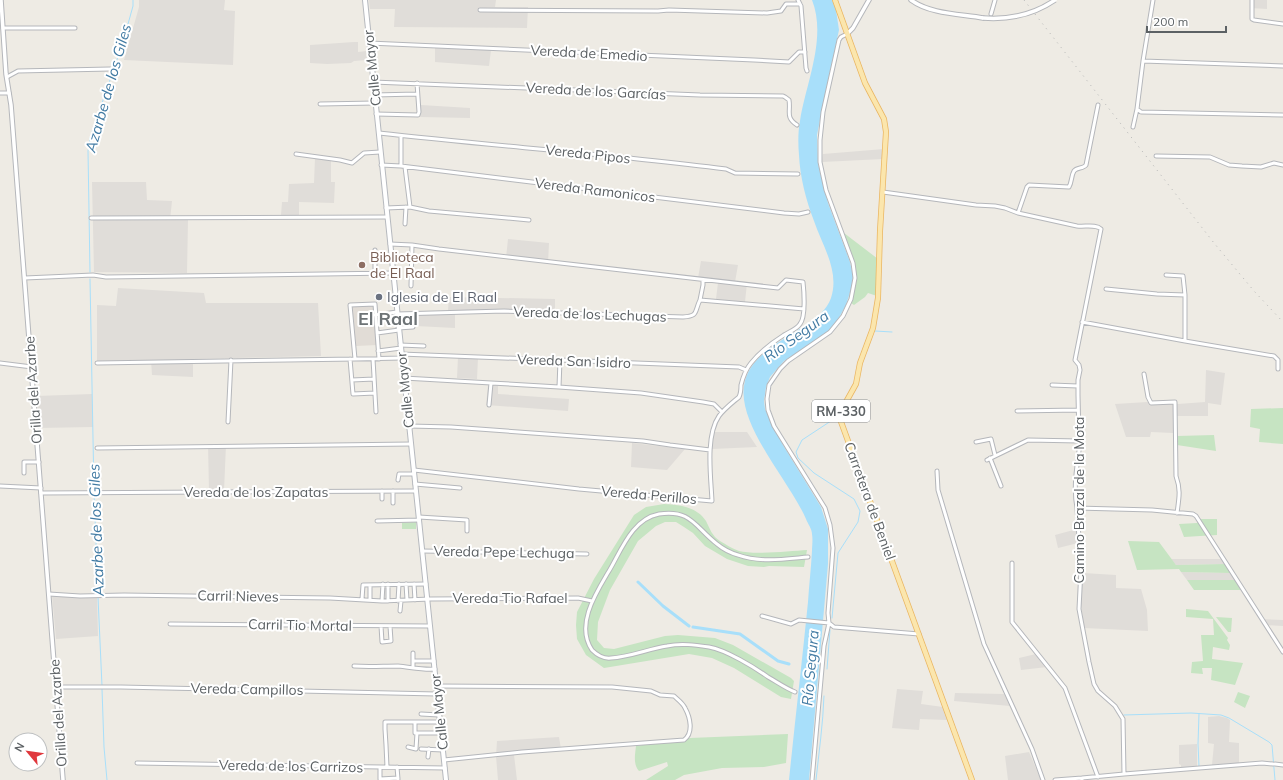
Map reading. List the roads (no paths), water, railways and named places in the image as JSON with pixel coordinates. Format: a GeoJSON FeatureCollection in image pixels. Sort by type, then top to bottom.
{"type":"FeatureCollection","features":[{"type":"Feature","properties":{"kind":"main road","name":"Calle Mayor"},"geometry":{"type":"LineString","coordinates":[[365,0],[446,780]]}},
{"type":"Feature","properties":{"kind":"main road","name":"RM-330"},"geometry":{"type":"LineString","coordinates":[[836,0],[847,34]]}},
{"type":"Feature","properties":{"kind":"main road","name":"Carretera de Beniel"},"geometry":{"type":"LineString","coordinates":[[847,34],[865,83],[885,121],[886,139],[880,231],[879,290],[874,323],[860,363],[856,384],[841,411],[840,418],[972,780]]}},
{"type":"Feature","properties":{"kind":"street","name":"Orilla del Azarbe"},"geometry":{"type":"LineString","coordinates":[[1,0],[25,278],[63,780]]}},
{"type":"Feature","properties":{"kind":"street"},"geometry":{"type":"LineString","coordinates":[[798,0],[800,4],[807,71]]}},
{"type":"Feature","properties":{"kind":"street"},"geometry":{"type":"LineString","coordinates":[[812,780],[824,646],[829,623],[828,613],[833,548],[830,525],[825,508],[774,426],[768,410],[767,399],[769,385],[775,376],[788,361],[830,332],[843,316],[851,299],[855,278],[853,263],[826,190],[820,162],[820,147],[823,112],[839,40],[853,28],[869,0]]}},
{"type":"Feature","properties":{"kind":"street"},"geometry":{"type":"LineString","coordinates":[[911,0],[926,8],[983,18],[1003,18],[1024,15],[1055,0]]}},
{"type":"Feature","properties":{"kind":"street"},"geometry":{"type":"LineString","coordinates":[[990,14],[995,0]]}},
{"type":"Feature","properties":{"kind":"street"},"geometry":{"type":"LineString","coordinates":[[1133,127],[1137,110],[1153,0]]}},
{"type":"Feature","properties":{"kind":"street"},"geometry":{"type":"LineString","coordinates":[[1252,0],[1252,19],[1283,24]]}},
{"type":"Feature","properties":{"kind":"street"},"geometry":{"type":"LineString","coordinates":[[480,10],[669,10],[767,13],[781,11],[786,4],[800,4]]}},
{"type":"Feature","properties":{"kind":"street"},"geometry":{"type":"LineString","coordinates":[[3,28],[75,28]]}},
{"type":"Feature","properties":{"kind":"street","name":"Vereda de Emedio"},"geometry":{"type":"LineString","coordinates":[[369,43],[786,62],[792,61],[799,52],[805,52]]}},
{"type":"Feature","properties":{"kind":"street"},"geometry":{"type":"LineString","coordinates":[[1143,61],[1283,66]]}},
{"type":"Feature","properties":{"kind":"street"},"geometry":{"type":"LineString","coordinates":[[7,77],[18,71],[110,69]]}},
{"type":"Feature","properties":{"kind":"street","name":"Vereda de los Garcías"},"geometry":{"type":"LineString","coordinates":[[373,82],[706,95],[783,96],[789,100],[789,116],[797,125]]}},
{"type":"Feature","properties":{"kind":"street"},"geometry":{"type":"LineString","coordinates":[[376,114],[418,115],[417,83]]}},
{"type":"Feature","properties":{"kind":"street"},"geometry":{"type":"LineString","coordinates":[[0,93],[9,93]]}},
{"type":"Feature","properties":{"kind":"street"},"geometry":{"type":"LineString","coordinates":[[374,95],[417,94]]}},
{"type":"Feature","properties":{"kind":"street"},"geometry":{"type":"LineString","coordinates":[[320,104],[375,103]]}},
{"type":"Feature","properties":{"kind":"street"},"geometry":{"type":"LineString","coordinates":[[1018,213],[1026,187],[1029,185],[1069,187],[1071,185],[1074,171],[1077,168],[1084,168],[1086,165],[1098,105]]}},
{"type":"Feature","properties":{"kind":"street"},"geometry":{"type":"LineString","coordinates":[[1137,110],[1141,112],[1283,115]]}},
{"type":"Feature","properties":{"kind":"street","name":"Vereda Pipos"},"geometry":{"type":"LineString","coordinates":[[378,133],[616,156],[726,169],[735,173],[798,174]]}},
{"type":"Feature","properties":{"kind":"street"},"geometry":{"type":"LineString","coordinates":[[401,136],[401,166]]}},
{"type":"Feature","properties":{"kind":"street"},"geometry":{"type":"LineString","coordinates":[[296,154],[352,163],[364,153],[380,152]]}},
{"type":"Feature","properties":{"kind":"street"},"geometry":{"type":"LineString","coordinates":[[1156,156],[1210,158],[1229,165],[1242,166],[1261,167],[1274,163],[1283,165]]}},
{"type":"Feature","properties":{"kind":"street","name":"Vereda Ramonicos"},"geometry":{"type":"LineString","coordinates":[[382,165],[405,166],[784,213],[799,214],[808,212]]}},
{"type":"Feature","properties":{"kind":"street"},"geometry":{"type":"LineString","coordinates":[[405,166],[408,207],[405,224]]}},
{"type":"Feature","properties":{"kind":"street","name":"Camino Brazal de la Mota"},"geometry":{"type":"LineString","coordinates":[[883,192],[976,205],[995,206],[1018,213],[1077,226],[1096,226],[1101,229],[1075,360],[1079,365],[1080,370],[1078,386],[1079,440],[1076,484],[1081,569],[1079,609],[1094,684],[1098,691],[1115,706],[1123,719],[1124,774]]}},
{"type":"Feature","properties":{"kind":"street"},"geometry":{"type":"LineString","coordinates":[[386,208],[408,207],[429,211],[529,220]]}},
{"type":"Feature","properties":{"kind":"street"},"geometry":{"type":"LineString","coordinates":[[91,218],[387,217]]}},
{"type":"Feature","properties":{"kind":"street"},"geometry":{"type":"LineString","coordinates":[[390,244],[412,245],[778,288],[786,280],[803,282],[804,308],[700,300],[703,280]]}},
{"type":"Feature","properties":{"kind":"street"},"geometry":{"type":"LineString","coordinates":[[411,286],[412,245]]}},
{"type":"Feature","properties":{"kind":"street"},"geometry":{"type":"LineString","coordinates":[[375,250],[375,273]]}},
{"type":"Feature","properties":{"kind":"street"},"geometry":{"type":"LineString","coordinates":[[25,278],[393,273]]}},
{"type":"Feature","properties":{"kind":"street"},"geometry":{"type":"LineString","coordinates":[[1166,275],[1183,276],[1185,295],[1185,341]]}},
{"type":"Feature","properties":{"kind":"street"},"geometry":{"type":"LineString","coordinates":[[1106,289],[1185,295]]}},
{"type":"Feature","properties":{"kind":"street","name":"Vereda de los Lechugas"},"geometry":{"type":"LineString","coordinates":[[397,313],[504,311],[692,316],[696,312],[700,300]]}},
{"type":"Feature","properties":{"kind":"street"},"geometry":{"type":"LineString","coordinates":[[355,359],[350,305],[375,304],[379,359]]}},
{"type":"Feature","properties":{"kind":"street","name":"Vereda Perillos"},"geometry":{"type":"LineString","coordinates":[[414,472],[712,501],[710,450],[711,434],[715,423],[719,415],[739,397],[741,393],[742,380],[746,370],[752,362],[761,352],[800,325],[804,308]]}},
{"type":"Feature","properties":{"kind":"street"},"geometry":{"type":"LineString","coordinates":[[375,315],[397,313]]}},
{"type":"Feature","properties":{"kind":"street"},"geometry":{"type":"LineString","coordinates":[[1082,322],[1274,356],[1278,360],[1278,369]]}},
{"type":"Feature","properties":{"kind":"street"},"geometry":{"type":"LineString","coordinates":[[377,333],[413,327]]}},
{"type":"Feature","properties":{"kind":"street"},"geometry":{"type":"LineString","coordinates":[[378,351],[400,346],[424,346]]}},
{"type":"Feature","properties":{"kind":"street","name":"Vereda San Isidro"},"geometry":{"type":"LineString","coordinates":[[97,362],[379,359],[401,356],[739,367],[746,370]]}},
{"type":"Feature","properties":{"kind":"street"},"geometry":{"type":"LineString","coordinates":[[350,359],[353,394],[375,393]]}},
{"type":"Feature","properties":{"kind":"street"},"geometry":{"type":"LineString","coordinates":[[373,359],[376,412]]}},
{"type":"Feature","properties":{"kind":"street"},"geometry":{"type":"LineString","coordinates":[[228,422],[231,360]]}},
{"type":"Feature","properties":{"kind":"street"},"geometry":{"type":"LineString","coordinates":[[559,387],[560,360]]}},
{"type":"Feature","properties":{"kind":"street"},"geometry":{"type":"LineString","coordinates":[[0,363],[32,367]]}},
{"type":"Feature","properties":{"kind":"street"},"geometry":{"type":"LineString","coordinates":[[1144,374],[1148,397],[1151,403],[1175,402],[1176,476],[1179,484],[1180,495],[1177,513]]}},
{"type":"Feature","properties":{"kind":"street"},"geometry":{"type":"LineString","coordinates":[[404,378],[641,393],[714,404],[722,412]]}},
{"type":"Feature","properties":{"kind":"street"},"geometry":{"type":"LineString","coordinates":[[352,380],[374,379]]}},
{"type":"Feature","properties":{"kind":"street"},"geometry":{"type":"LineString","coordinates":[[489,405],[491,383]]}},
{"type":"Feature","properties":{"kind":"street"},"geometry":{"type":"LineString","coordinates":[[1052,385],[1078,386]]}},
{"type":"Feature","properties":{"kind":"street"},"geometry":{"type":"LineString","coordinates":[[1017,411],[1078,410]]}},
{"type":"Feature","properties":{"kind":"street"},"geometry":{"type":"LineString","coordinates":[[409,426],[451,427],[643,441],[710,450]]}},
{"type":"Feature","properties":{"kind":"street"},"geometry":{"type":"LineString","coordinates":[[976,442],[991,439],[995,456]]}},
{"type":"Feature","properties":{"kind":"street"},"geometry":{"type":"LineString","coordinates":[[1001,486],[988,459],[1028,440],[1079,440]]}},
{"type":"Feature","properties":{"kind":"street"},"geometry":{"type":"LineString","coordinates":[[97,448],[411,444]]}},
{"type":"Feature","properties":{"kind":"street"},"geometry":{"type":"LineString","coordinates":[[24,473],[24,462],[39,462]]}},
{"type":"Feature","properties":{"kind":"street"},"geometry":{"type":"LineString","coordinates":[[937,471],[938,490],[984,644],[1032,749],[1043,780]]}},
{"type":"Feature","properties":{"kind":"street"},"geometry":{"type":"LineString","coordinates":[[398,480],[398,474],[414,472]]}},
{"type":"Feature","properties":{"kind":"street"},"geometry":{"type":"LineString","coordinates":[[415,484],[460,488]]}},
{"type":"Feature","properties":{"kind":"street"},"geometry":{"type":"LineString","coordinates":[[0,486],[41,488]]}},
{"type":"Feature","properties":{"kind":"street"},"geometry":{"type":"LineString","coordinates":[[382,491],[382,499]]}},
{"type":"Feature","properties":{"kind":"street"},"geometry":{"type":"LineString","coordinates":[[393,491],[393,503]]}},
{"type":"Feature","properties":{"kind":"street","name":"Vereda de los Zapatas"},"geometry":{"type":"LineString","coordinates":[[41,493],[416,491]]}},
{"type":"Feature","properties":{"kind":"street"},"geometry":{"type":"LineString","coordinates":[[1078,508],[1125,509],[1193,514],[1196,516],[1283,652]]}},
{"type":"Feature","properties":{"kind":"street"},"geometry":{"type":"LineString","coordinates":[[795,692],[730,655],[711,647],[689,644],[667,646],[609,659],[599,656],[587,640],[586,628],[592,601],[630,534],[643,520],[658,514],[681,514],[694,521],[718,545],[739,555],[778,560],[808,557]]}},
{"type":"Feature","properties":{"kind":"street"},"geometry":{"type":"LineString","coordinates":[[376,521],[419,518],[467,520],[467,531]]}},
{"type":"Feature","properties":{"kind":"street","name":"Vereda Pepe Lechuga"},"geometry":{"type":"LineString","coordinates":[[422,551],[586,554]]}},
{"type":"Feature","properties":{"kind":"street"},"geometry":{"type":"LineString","coordinates":[[1012,563],[1012,622],[1065,688],[1098,777]]}},
{"type":"Feature","properties":{"kind":"street"},"geometry":{"type":"LineString","coordinates":[[370,584],[370,600]]}},
{"type":"Feature","properties":{"kind":"street"},"geometry":{"type":"LineString","coordinates":[[382,584],[382,601]]}},
{"type":"Feature","properties":{"kind":"street"},"geometry":{"type":"LineString","coordinates":[[388,584],[388,601]]}},
{"type":"Feature","properties":{"kind":"street"},"geometry":{"type":"LineString","coordinates":[[399,584],[400,612]]}},
{"type":"Feature","properties":{"kind":"street"},"geometry":{"type":"LineString","coordinates":[[406,584],[407,600]]}},
{"type":"Feature","properties":{"kind":"street"},"geometry":{"type":"LineString","coordinates":[[414,584],[416,600]]}},
{"type":"Feature","properties":{"kind":"street"},"geometry":{"type":"LineString","coordinates":[[362,599],[363,585],[426,584]]}},
{"type":"Feature","properties":{"kind":"street","name":"Carril Nieves"},"geometry":{"type":"LineString","coordinates":[[49,594],[80,596],[218,596],[362,599],[382,601],[427,599]]}},
{"type":"Feature","properties":{"kind":"street","name":"Vereda Tio Rafael"},"geometry":{"type":"LineString","coordinates":[[427,599],[578,598],[592,601]]}},
{"type":"Feature","properties":{"kind":"street"},"geometry":{"type":"LineString","coordinates":[[762,616],[791,624],[799,620],[829,623],[834,627],[919,634]]}},
{"type":"Feature","properties":{"kind":"street","name":"Carril Tio Mortal"},"geometry":{"type":"LineString","coordinates":[[170,624],[430,626]]}},
{"type":"Feature","properties":{"kind":"street"},"geometry":{"type":"LineString","coordinates":[[381,626],[382,642],[391,641],[390,626]]}},
{"type":"Feature","properties":{"kind":"street"},"geometry":{"type":"LineString","coordinates":[[382,636],[391,635]]}},
{"type":"Feature","properties":{"kind":"street"},"geometry":{"type":"LineString","coordinates":[[413,653],[413,668]]}},
{"type":"Feature","properties":{"kind":"street"},"geometry":{"type":"LineString","coordinates":[[413,661],[434,661]]}},
{"type":"Feature","properties":{"kind":"street"},"geometry":{"type":"LineString","coordinates":[[354,666],[400,666],[422,670],[435,670]]}},
{"type":"Feature","properties":{"kind":"street"},"geometry":{"type":"LineString","coordinates":[[436,686],[612,686],[651,691],[660,695],[674,696],[685,706],[690,729],[688,737],[684,740],[522,752],[444,760]]}},
{"type":"Feature","properties":{"kind":"street","name":"Vereda Campillos"},"geometry":{"type":"LineString","coordinates":[[56,687],[437,694]]}},
{"type":"Feature","properties":{"kind":"street"},"geometry":{"type":"LineString","coordinates":[[420,714],[439,715]]}},
{"type":"Feature","properties":{"kind":"street"},"geometry":{"type":"LineString","coordinates":[[387,767],[385,722],[440,722]]}},
{"type":"Feature","properties":{"kind":"street"},"geometry":{"type":"LineString","coordinates":[[408,747],[416,749],[416,722]]}},
{"type":"Feature","properties":{"kind":"street"},"geometry":{"type":"LineString","coordinates":[[417,733],[441,733]]}},
{"type":"Feature","properties":{"kind":"street"},"geometry":{"type":"LineString","coordinates":[[428,757],[429,749]]}},
{"type":"Feature","properties":{"kind":"street"},"geometry":{"type":"LineString","coordinates":[[421,750],[443,750]]}},
{"type":"Feature","properties":{"kind":"street","name":"Vereda de los Carrizos"},"geometry":{"type":"LineString","coordinates":[[137,763],[397,767],[422,769],[445,768]]}},
{"type":"Feature","properties":{"kind":"street"},"geometry":{"type":"LineString","coordinates":[[1055,780],[1082,779],[1124,774],[1262,763],[1283,765]]}},
{"type":"Feature","properties":{"kind":"street"},"geometry":{"type":"LineString","coordinates":[[380,767],[380,779],[398,779],[397,767]]}},
{"type":"Feature","properties":{"kind":"water","name":"Río Segura"},"geometry":{"type":"Polygon","coordinates":[[[812,0],[832,0],[836,10],[839,30],[817,135],[818,164],[828,203],[850,262],[853,276],[852,286],[846,305],[836,323],[824,335],[784,361],[770,377],[766,387],[764,401],[765,409],[783,445],[821,507],[828,529],[828,564],[809,780],[789,780],[808,602],[812,532],[798,504],[757,436],[744,402],[744,386],[747,375],[759,357],[777,343],[817,317],[829,302],[833,288],[832,268],[811,213],[804,188],[798,138],[799,125],[816,45],[816,15],[812,0]]]}},
{"type":"Feature","properties":{"kind":"waterway","name":"Azarbe de los Giles"},"geometry":{"type":"LineString","coordinates":[[90,272],[88,151],[90,138],[123,42],[133,6],[133,0]]}},
{"type":"Feature","properties":{"kind":"waterway","name":"Azarbe de los Giles"},"geometry":{"type":"LineString","coordinates":[[90,279],[94,491],[98,594]]}},
{"type":"Feature","properties":{"kind":"waterway"},"geometry":{"type":"LineString","coordinates":[[875,331],[892,332]]}},
{"type":"Feature","properties":{"kind":"waterway"},"geometry":{"type":"LineString","coordinates":[[832,618],[838,553],[858,522],[860,511],[854,499],[814,473],[798,458],[796,452],[802,440],[837,417]]}},
{"type":"Feature","properties":{"kind":"waterway"},"geometry":{"type":"LineString","coordinates":[[638,582],[663,606],[689,626]]}},
{"type":"Feature","properties":{"kind":"waterway","name":"Azarbe de los Giles"},"geometry":{"type":"LineString","coordinates":[[98,597],[102,686]]}},
{"type":"Feature","properties":{"kind":"waterway"},"geometry":{"type":"LineString","coordinates":[[693,627],[740,634],[778,661],[789,664]]}},
{"type":"Feature","properties":{"kind":"waterway"},"geometry":{"type":"LineString","coordinates":[[827,669],[830,630]]}},
{"type":"Feature","properties":{"kind":"waterway","name":"Azarbe de los Giles"},"geometry":{"type":"LineString","coordinates":[[102,689],[107,780]]}},
{"type":"Feature","properties":{"kind":"waterway","name":"Río Segura"},"geometry":{"type":"LineString","coordinates":[[816,780],[824,696]]}},
{"type":"Feature","properties":{"kind":"waterway"},"geometry":{"type":"LineString","coordinates":[[1124,715],[1191,713],[1221,715],[1229,718],[1272,745],[1275,780]]}},
{"type":"Feature","properties":{"kind":"waterway"},"geometry":{"type":"LineString","coordinates":[[1199,714],[1199,766]]}},
{"type":"Feature","properties":{"kind":"railway"},"geometry":{"type":"LineString","coordinates":[[1024,0],[1214,243],[1254,291],[1283,322]]}},
{"type":"Feature","properties":{"kind":"place","name":"Biblioteca de El Raal"},"geometry":{"type":"Point","coordinates":[362,265]}},
{"type":"Feature","properties":{"kind":"place","name":"Iglesia de El Raal"},"geometry":{"type":"Point","coordinates":[379,297]}},
{"type":"Feature","properties":{"kind":"district","name":"El Raal"},"geometry":{"type":"Point","coordinates":[388,318]}}]}
